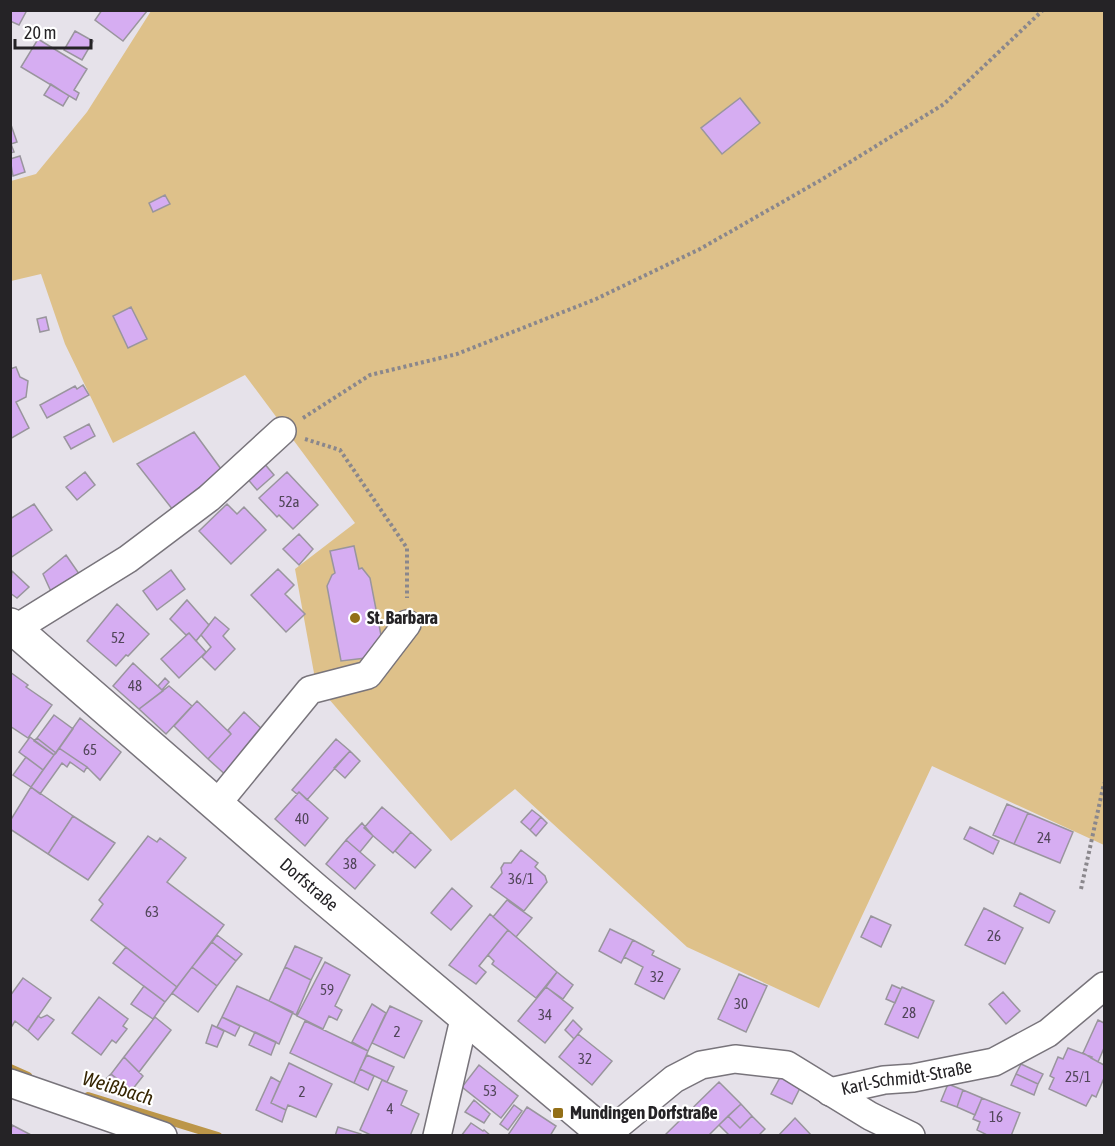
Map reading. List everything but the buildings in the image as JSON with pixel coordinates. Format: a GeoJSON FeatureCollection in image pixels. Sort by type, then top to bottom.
{"type":"FeatureCollection","features":[{"type":"Feature","properties":{"kind":"street","name":"Dorfstraße"},"geometry":{"type":"LineString","coordinates":[[282,431],[209,498],[128,560],[13,627],[216,805],[607,1135]]}},
{"type":"Feature","properties":{"kind":"street"},"geometry":{"type":"LineString","coordinates":[[216,805],[310,690],[368,675],[407,624]]}},
{"type":"Feature","properties":{"kind":"street","name":"Karl-Schmidt-Straße"},"geometry":{"type":"LineString","coordinates":[[607,1135],[674,1079],[701,1065],[735,1059],[787,1065],[830,1092],[884,1080],[913,1078],[994,1062],[1048,1033],[1104,986]]}},
{"type":"Feature","properties":{"kind":"street"},"geometry":{"type":"LineString","coordinates":[[437,1136],[465,1015]]}},
{"type":"Feature","properties":{"kind":"street"},"geometry":{"type":"LineString","coordinates":[[10,1083],[163,1136]]}},
{"type":"Feature","properties":{"kind":"street"},"geometry":{"type":"LineString","coordinates":[[830,1092],[870,1116],[911,1136]]}},
{"type":"Feature","properties":{"kind":"path"},"geometry":{"type":"LineString","coordinates":[[282,431],[370,375],[457,354],[596,299],[700,249],[821,180],[944,104],[1043,10]]}},
{"type":"Feature","properties":{"kind":"path"},"geometry":{"type":"LineString","coordinates":[[282,431],[340,450],[407,548],[407,624]]}},
{"type":"Feature","properties":{"kind":"path"},"geometry":{"type":"LineString","coordinates":[[1081,889],[1104,783]]}},
{"type":"Feature","properties":{"kind":"shaded area"},"geometry":{"type":"Polygon","coordinates":[[[151,11],[1104,11],[1104,845],[932,766],[819,1008],[687,947],[515,789],[451,841],[316,684],[295,569],[355,523],[245,375],[113,443],[65,344],[41,274],[11,281],[11,181],[36,174],[87,112],[151,11]]]}},
{"type":"Feature","properties":{"kind":"waterway","name":"Weißbach"},"geometry":{"type":"LineString","coordinates":[[10,1068],[28,1076]]}},
{"type":"Feature","properties":{"kind":"waterway","name":"Weißbach"},"geometry":{"type":"LineString","coordinates":[[88,1096],[218,1136]]}},
{"type":"Feature","properties":{"kind":"place","name":"St. Barbara"},"geometry":{"type":"Point","coordinates":[355,618]}},
{"type":"Feature","properties":{"kind":"place","name":"Mundingen Dorfstraße"},"geometry":{"type":"Point","coordinates":[558,1113]}}]}
